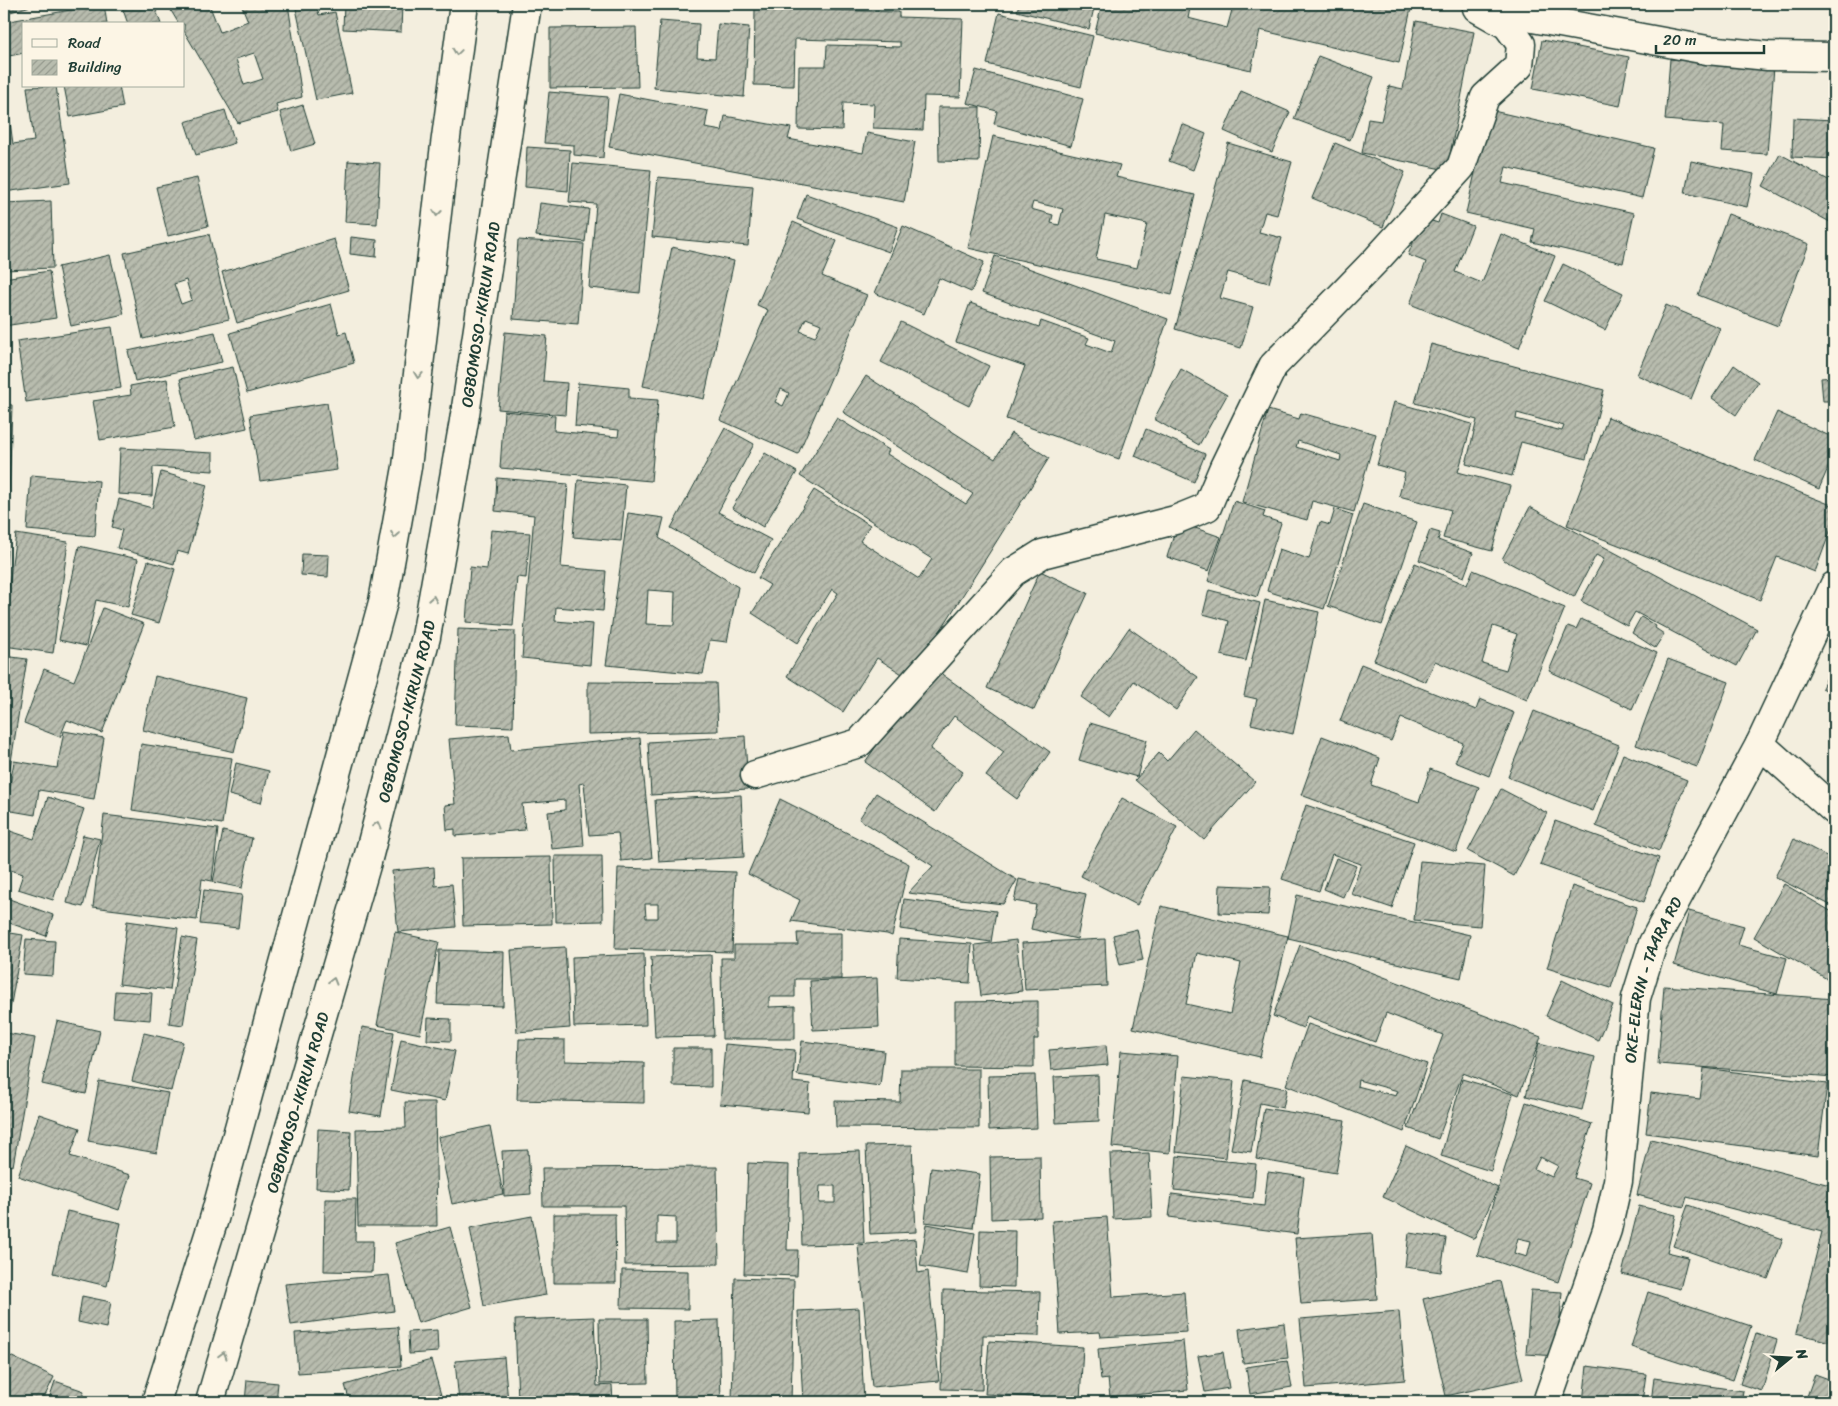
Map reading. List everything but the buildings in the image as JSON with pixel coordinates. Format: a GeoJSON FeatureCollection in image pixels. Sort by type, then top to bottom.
{"type":"FeatureCollection","features":[{"type":"Feature","properties":{"kind":"main road"},"geometry":{"type":"LineString","coordinates":[[156,1402],[214,1219],[383,602],[407,467],[445,145],[464,4]]}},
{"type":"Feature","properties":{"kind":"main road","name":"OGBOMOSO-IKIRUN ROAD"},"geometry":{"type":"LineString","coordinates":[[210,1402],[368,862],[426,637],[464,421],[527,4]]}},
{"type":"Feature","properties":{"kind":"main road"},"geometry":{"type":"LineString","coordinates":[[1472,5],[1707,50],[1768,56],[1834,58]]}},
{"type":"Feature","properties":{"kind":"main road"},"geometry":{"type":"LineString","coordinates":[[755,775],[859,743],[1012,572],[1042,554],[1175,520],[1207,507],[1224,467],[1273,366],[1377,259],[1461,167],[1485,97],[1519,66],[1521,44],[1507,25],[1472,5]]}},
{"type":"Feature","properties":{"kind":"main road","name":"OKE-ELERIN - TAARA RD"},"geometry":{"type":"LineString","coordinates":[[1547,1402],[1607,1230],[1618,1181],[1636,998],[1653,942],[1760,744],[1834,586]]}},
{"type":"Feature","properties":{"kind":"main road"},"geometry":{"type":"LineString","coordinates":[[1760,744],[1834,810]]}}]}
